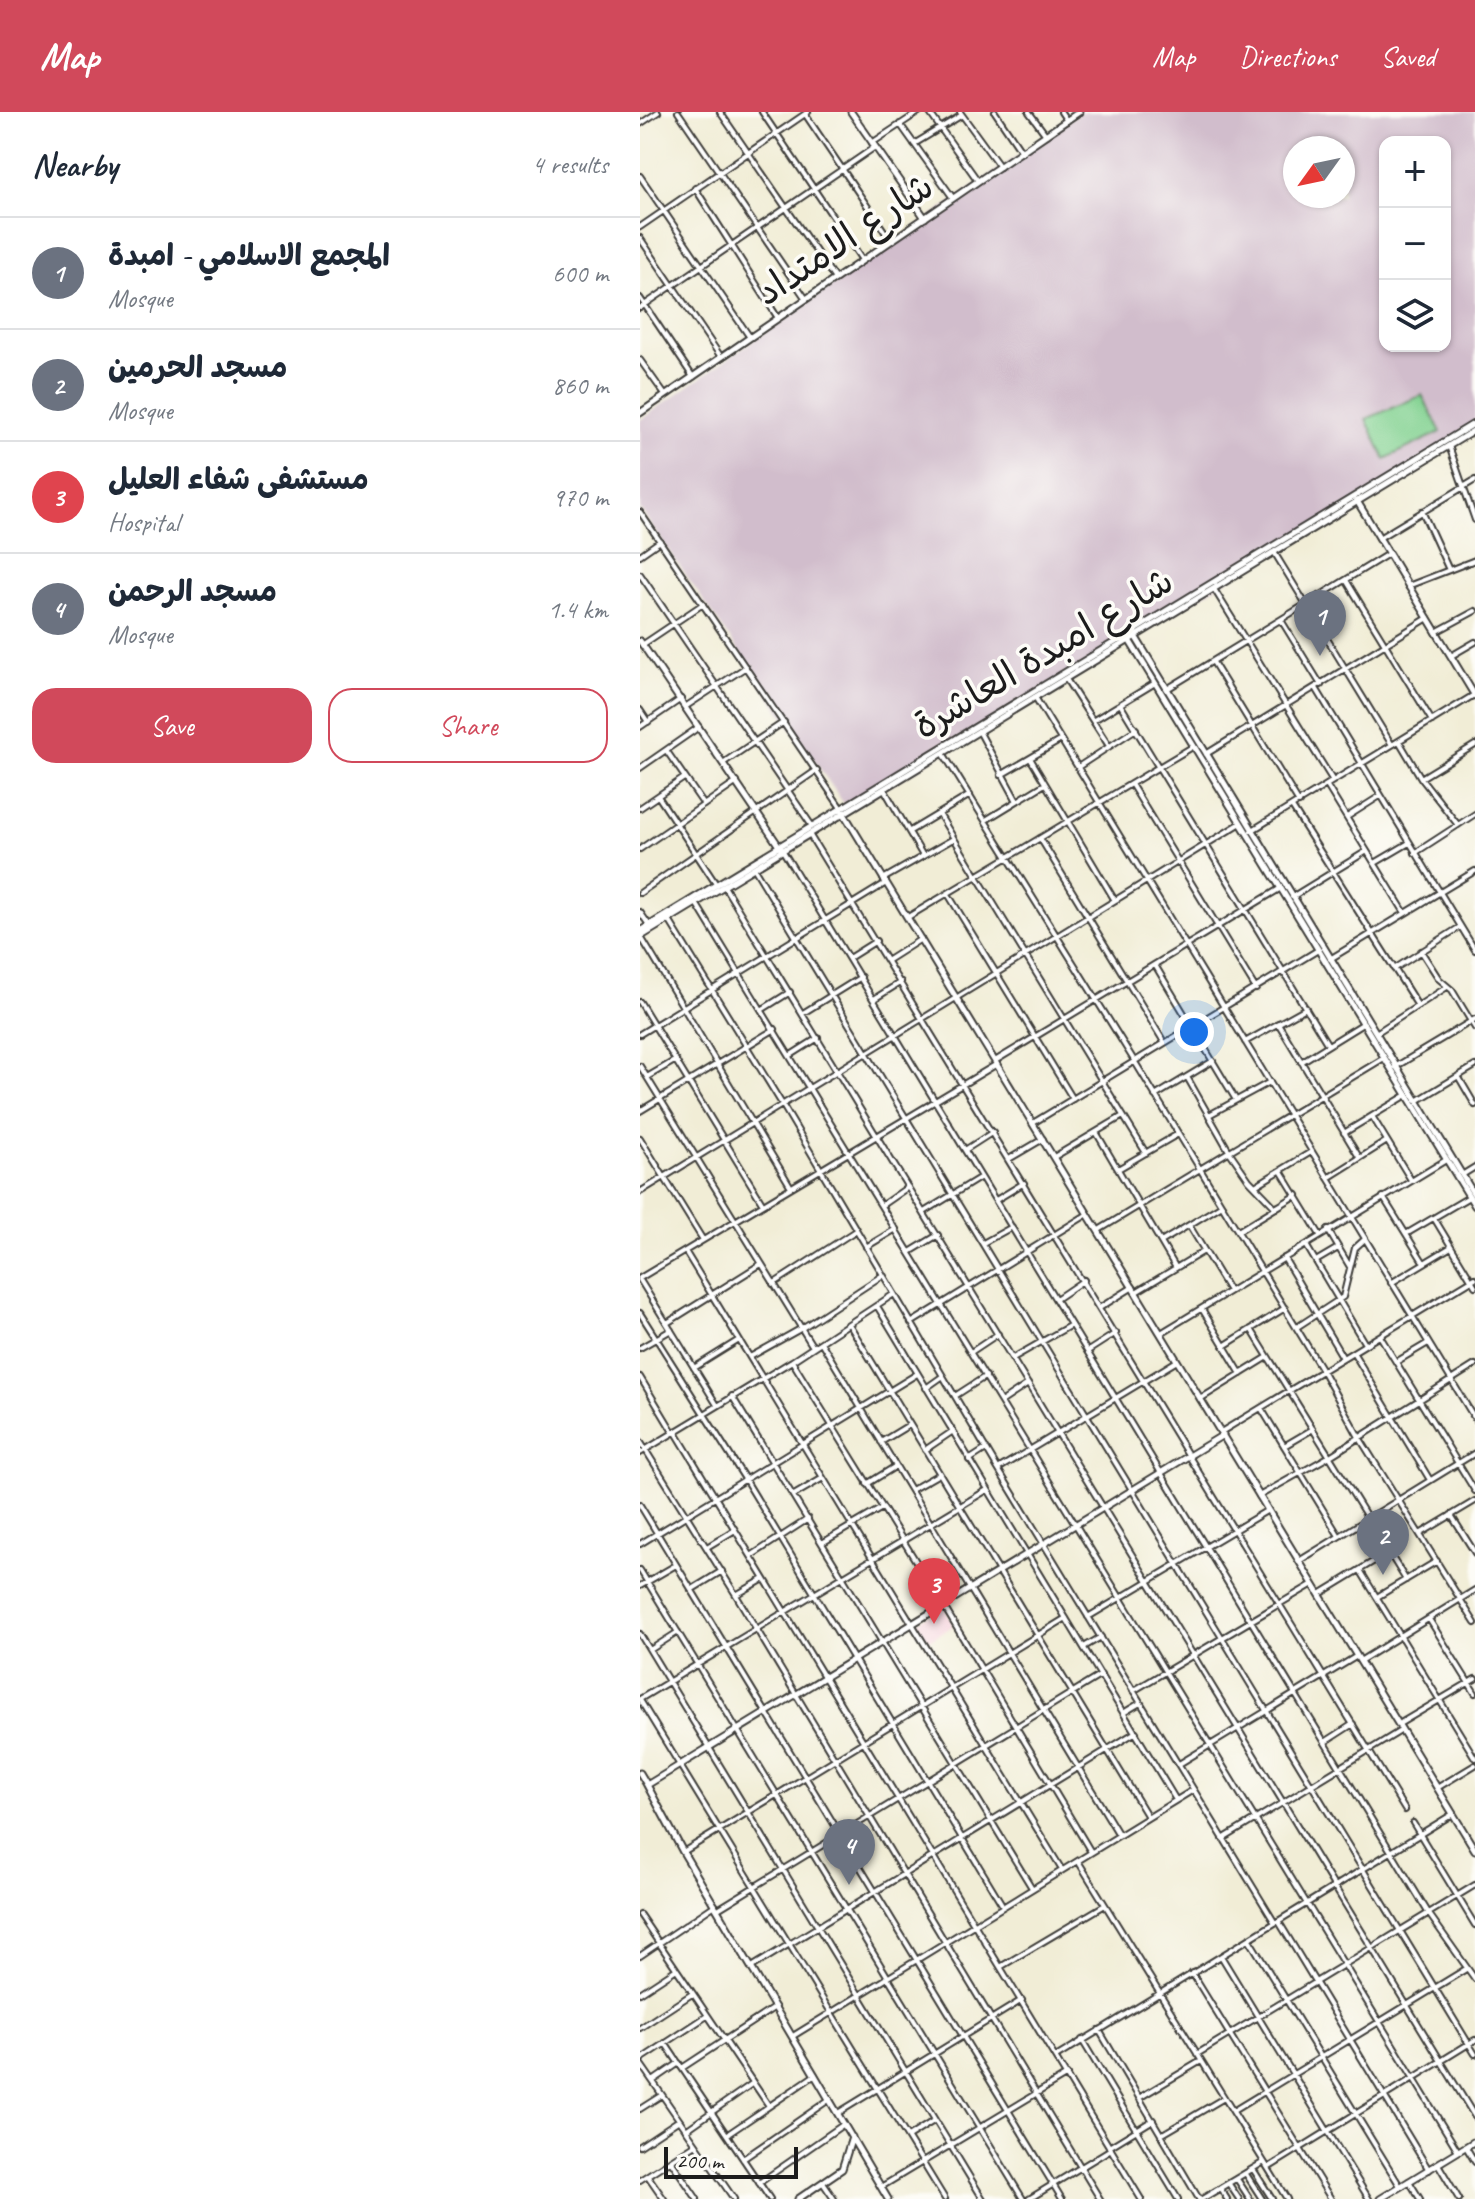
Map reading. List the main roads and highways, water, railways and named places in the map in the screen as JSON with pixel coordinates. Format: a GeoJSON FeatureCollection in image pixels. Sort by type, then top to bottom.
{"type":"FeatureCollection","features":[{"type":"Feature","properties":{"kind":"place","name":"المجمع الاسلامي - امبدة"},"geometry":{"type":"Point","coordinates":[1320,656]}},
{"type":"Feature","properties":{"kind":"place","name":"مسجد الحرمين"},"geometry":{"type":"Point","coordinates":[1383,1575]}},
{"type":"Feature","properties":{"kind":"place","name":"مستشفى شفاء العليل"},"geometry":{"type":"Point","coordinates":[934,1624]}},
{"type":"Feature","properties":{"kind":"place","name":"مسجد الرحمن"},"geometry":{"type":"Point","coordinates":[849,1885]}}]}
